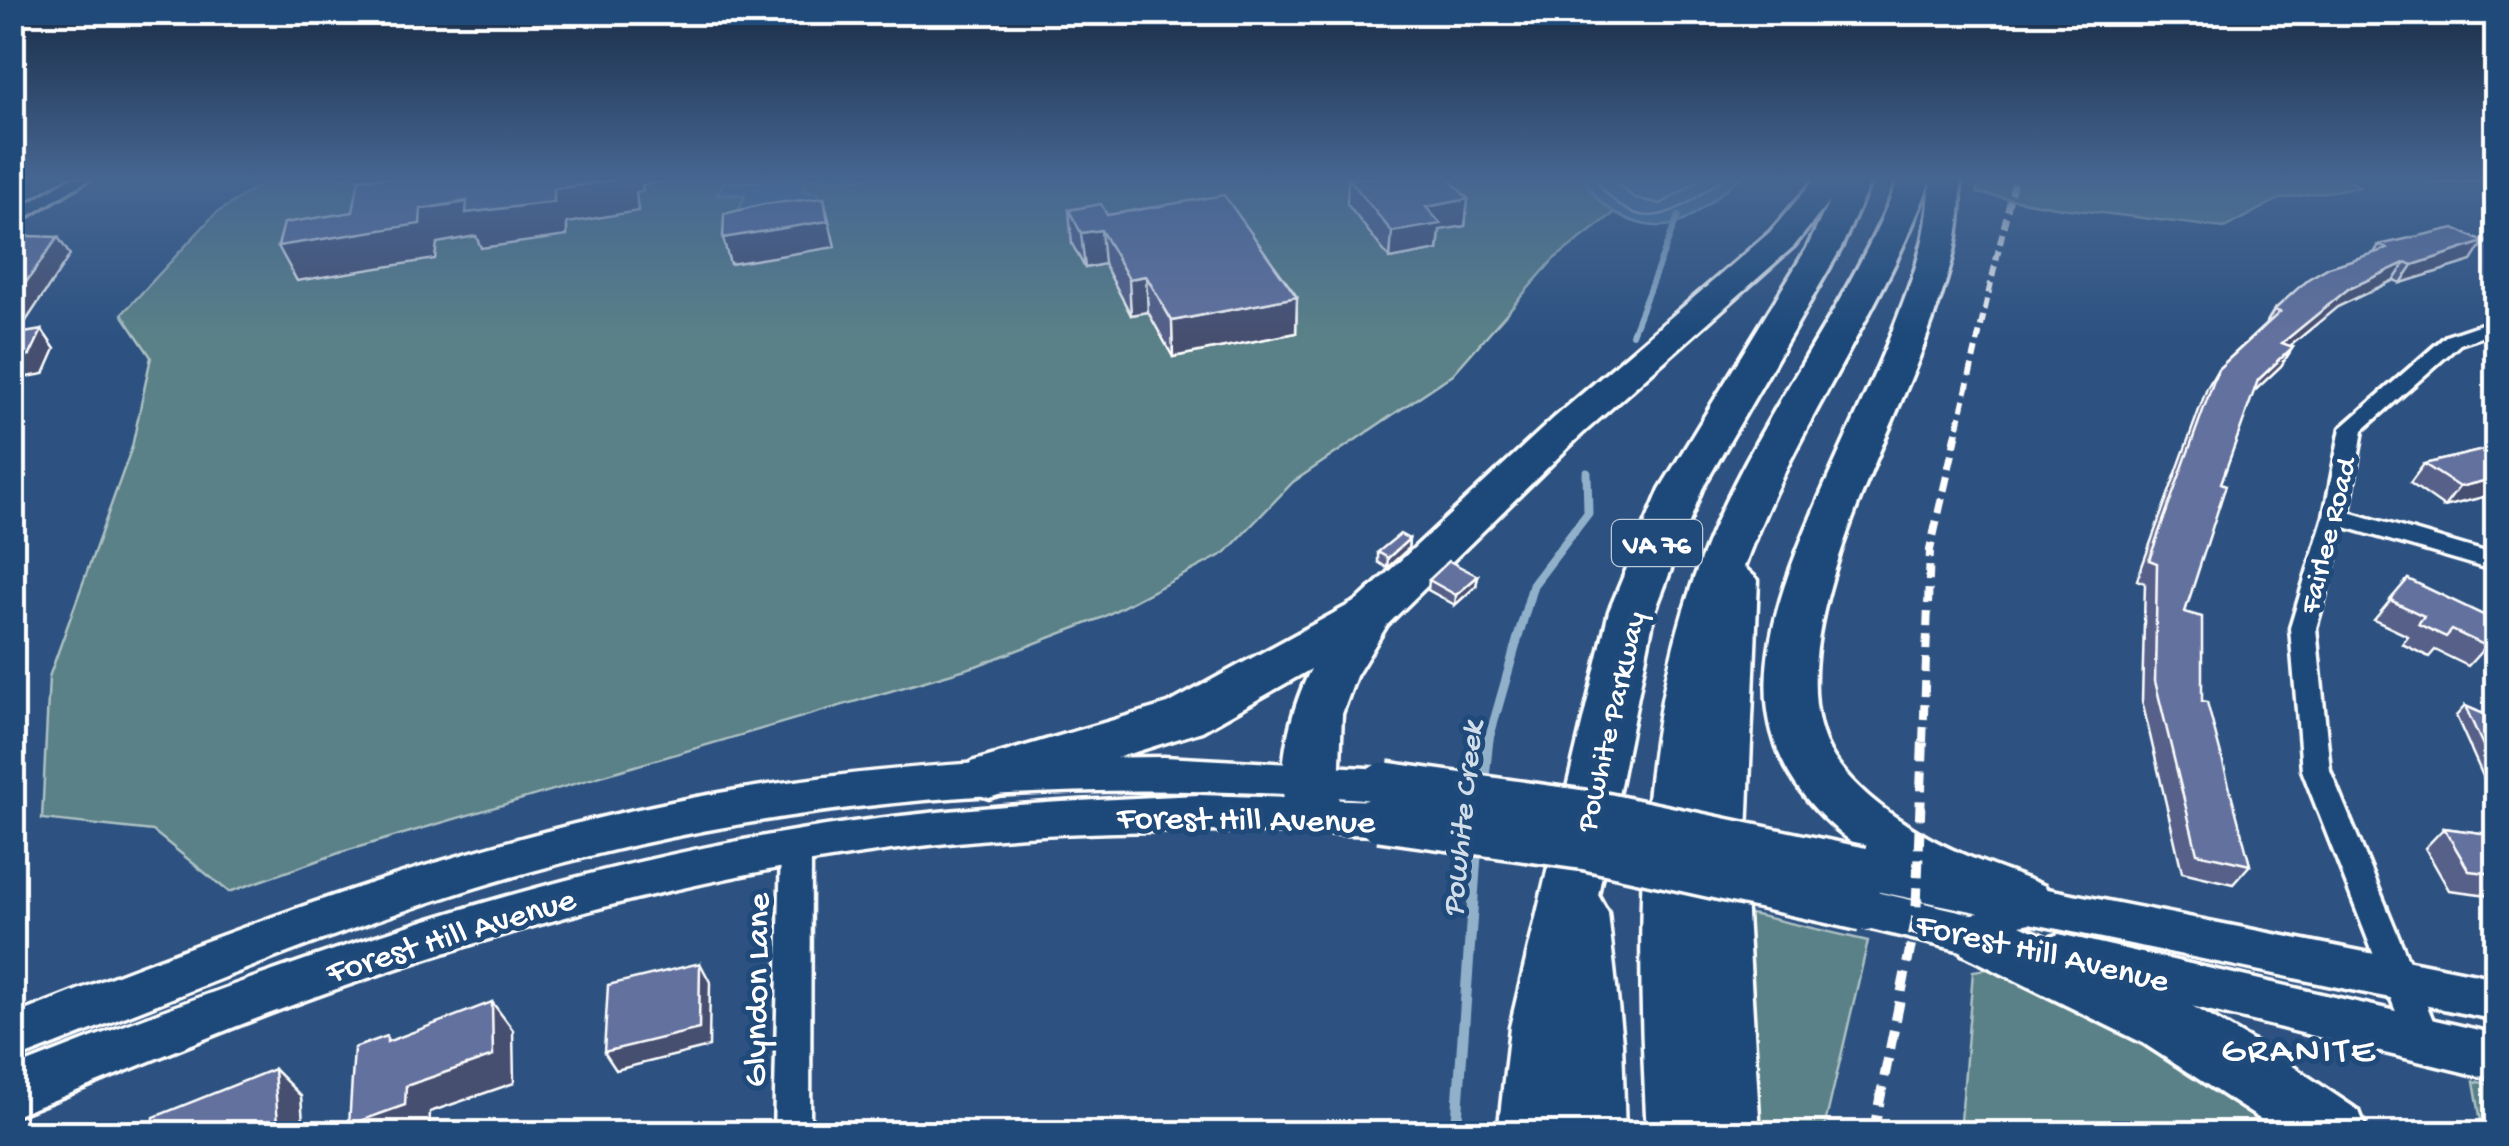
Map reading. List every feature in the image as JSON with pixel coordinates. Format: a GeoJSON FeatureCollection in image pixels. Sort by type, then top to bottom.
{"type":"FeatureCollection","features":[{"type":"Feature","properties":{"kind":"highway"},"geometry":{"type":"LineString","coordinates":[[1311,795],[1317,701],[1331,671],[1374,612],[1568,426],[1788,231]]}},
{"type":"Feature","properties":{"kind":"highway","name":"Powhite Parkway"},"geometry":{"type":"LineString","coordinates":[[1530,1134],[1540,1027],[1618,666],[1655,546],[1681,489],[1832,231]]}},
{"type":"Feature","properties":{"kind":"highway","name":"VA 76"},"geometry":{"type":"LineString","coordinates":[[1679,1134],[1670,916],[1678,776],[1698,646],[1738,523],[1898,231]]}},
{"type":"Feature","properties":{"kind":"highway"},"geometry":{"type":"LineString","coordinates":[[1940,231],[1928,286],[1803,589],[1790,658],[1799,740],[1818,776],[1872,829],[1920,858],[2004,919],[2248,1069],[2336,1134]]}},
{"type":"Feature","properties":{"kind":"highway"},"geometry":{"type":"LineString","coordinates":[[1728,1134],[1720,1040],[1718,880],[1738,523]]}},
{"type":"Feature","properties":{"kind":"highway"},"geometry":{"type":"LineString","coordinates":[[989,776],[1184,718],[1374,612]]}},
{"type":"Feature","properties":{"kind":"highway","name":"VA 76"},"geometry":{"type":"LineString","coordinates":[[1574,872],[1591,1042],[1593,1134]]}},
{"type":"Feature","properties":{"kind":"main road","name":"Forest Hill Avenue"},"geometry":{"type":"LineString","coordinates":[[12,1039],[250,945],[546,852],[713,812],[798,797],[989,776],[1382,802],[1587,847],[1862,889],[2004,919],[2400,979],[2496,998]]}},
{"type":"Feature","properties":{"kind":"main road","name":"Forest Hill Avenue"},"geometry":{"type":"LineString","coordinates":[[12,1093],[162,1031],[374,953],[600,888],[914,828],[1311,795]]}},
{"type":"Feature","properties":{"kind":"main road","name":"Forest Hill Avenue"},"geometry":{"type":"LineString","coordinates":[[2004,919],[2424,1040],[2496,1057]]}},
{"type":"Feature","properties":{"kind":"street","name":"Fairlee Road"},"geometry":{"type":"LineString","coordinates":[[2424,1040],[2316,770],[2303,628],[2336,516],[2352,428],[2453,340],[2496,326]]}},
{"type":"Feature","properties":{"kind":"street"},"geometry":{"type":"LineString","coordinates":[[2336,516],[2496,563]]}},
{"type":"Feature","properties":{"kind":"street","name":"Glyndon Lane"},"geometry":{"type":"LineString","coordinates":[[792,1134],[796,848]]}},
{"type":"Feature","properties":{"kind":"green space"},"geometry":{"type":"Polygon","coordinates":[[[199,231],[1590,231],[1554,259],[1453,374],[1293,482],[1225,553],[1101,618],[976,666],[342,852],[229,892],[153,831],[42,819],[49,677],[132,447],[151,357],[122,314],[199,231]]]}},
{"type":"Feature","properties":{"kind":"green space"},"geometry":{"type":"Polygon","coordinates":[[[1738,911],[1868,941],[1823,1133],[1758,1133],[1738,911]]]}},
{"type":"Feature","properties":{"kind":"green space"},"geometry":{"type":"Polygon","coordinates":[[[2001,967],[2098,1004],[2242,1099],[2281,1133],[1960,1134],[1973,971],[2001,967]]]}},
{"type":"Feature","properties":{"kind":"green space"},"geometry":{"type":"Polygon","coordinates":[[[2474,1081],[2496,1086],[2496,1133],[2483,1133],[2474,1081]]]}},
{"type":"Feature","properties":{"kind":"building"},"geometry":{"type":"Polygon","coordinates":[[[282,231],[372,231],[278,246],[282,231]]]}},
{"type":"Feature","properties":{"kind":"building"},"geometry":{"type":"Polygon","coordinates":[[[723,231],[763,231],[723,238],[723,231]]]}},
{"type":"Feature","properties":{"kind":"building"},"geometry":{"type":"Polygon","coordinates":[[[1102,231],[1250,231],[1297,297],[1172,321],[1146,276],[1129,279],[1102,231]]]}},
{"type":"Feature","properties":{"kind":"building"},"geometry":{"type":"Polygon","coordinates":[[[2439,231],[2461,231],[2484,242],[2413,265],[2406,262],[2348,289],[2282,343],[2293,347],[2258,380],[2221,483],[2226,485],[2185,612],[2202,617],[2202,701],[2207,702],[2250,865],[2197,853],[2155,681],[2157,563],[2149,560],[2218,369],[2280,312],[2274,310],[2308,279],[2329,267],[2387,249],[2379,245],[2439,231]]]}},
{"type":"Feature","properties":{"kind":"building"},"geometry":{"type":"Polygon","coordinates":[[[28,236],[58,237],[12,302],[12,247],[28,236]]]}},
{"type":"Feature","properties":{"kind":"building"},"geometry":{"type":"Polygon","coordinates":[[[42,330],[30,355],[12,358],[12,335],[42,330]]]}},
{"type":"Feature","properties":{"kind":"building"},"geometry":{"type":"Polygon","coordinates":[[[2496,447],[2496,478],[2459,487],[2424,464],[2496,447]]]}},
{"type":"Feature","properties":{"kind":"building"},"geometry":{"type":"Polygon","coordinates":[[[1400,534],[1409,539],[1388,558],[1378,552],[1400,534]]]}},
{"type":"Feature","properties":{"kind":"building"},"geometry":{"type":"Polygon","coordinates":[[[1449,561],[1478,576],[1456,595],[1429,580],[1449,561]]]}},
{"type":"Feature","properties":{"kind":"building"},"geometry":{"type":"Polygon","coordinates":[[[2408,579],[2496,621],[2496,630],[2486,646],[2452,630],[2446,637],[2418,624],[2424,616],[2390,600],[2408,579]]]}},
{"type":"Feature","properties":{"kind":"building"},"geometry":{"type":"Polygon","coordinates":[[[2465,706],[2496,719],[2496,774],[2465,706]]]}},
{"type":"Feature","properties":{"kind":"building"},"geometry":{"type":"Polygon","coordinates":[[[2444,828],[2496,835],[2496,874],[2469,871],[2444,828]]]}},
{"type":"Feature","properties":{"kind":"building"},"geometry":{"type":"Polygon","coordinates":[[[700,963],[699,1029],[604,1052],[608,985],[700,963]]]}},
{"type":"Feature","properties":{"kind":"building"},"geometry":{"type":"Polygon","coordinates":[[[492,1002],[493,1056],[406,1086],[405,1105],[349,1125],[354,1048],[387,1036],[387,1042],[492,1002]]]}},
{"type":"Feature","properties":{"kind":"building"},"geometry":{"type":"Polygon","coordinates":[[[274,1069],[278,1124],[258,1134],[153,1134],[154,1117],[274,1069]]]}},
{"type":"Feature","properties":{"kind":"waterway","name":"Powhite Creek"},"geometry":{"type":"LineString","coordinates":[[1632,334],[1672,231]]}},
{"type":"Feature","properties":{"kind":"waterway","name":"Powhite Creek"},"geometry":{"type":"LineString","coordinates":[[1488,742],[1533,585],[1588,513],[1587,473]]}},
{"type":"Feature","properties":{"kind":"waterway","name":"Powhite Creek"},"geometry":{"type":"LineString","coordinates":[[1483,787],[1488,739]]}},
{"type":"Feature","properties":{"kind":"waterway","name":"Powhite Creek"},"geometry":{"type":"LineString","coordinates":[[1456,1134],[1477,842]]}},
{"type":"Feature","properties":{"kind":"railway"},"geometry":{"type":"LineString","coordinates":[[1958,426],[2003,231]]}},
{"type":"Feature","properties":{"kind":"railway"},"geometry":{"type":"LineString","coordinates":[[1923,742],[1930,550],[1959,423]]}},
{"type":"Feature","properties":{"kind":"railway"},"geometry":{"type":"LineString","coordinates":[[1873,1134],[1916,920],[1923,739]]}},
{"type":"Feature","properties":{"kind":"district","name":"GRANITE"},"geometry":{"type":"Point","coordinates":[2299,1047]}}]}
